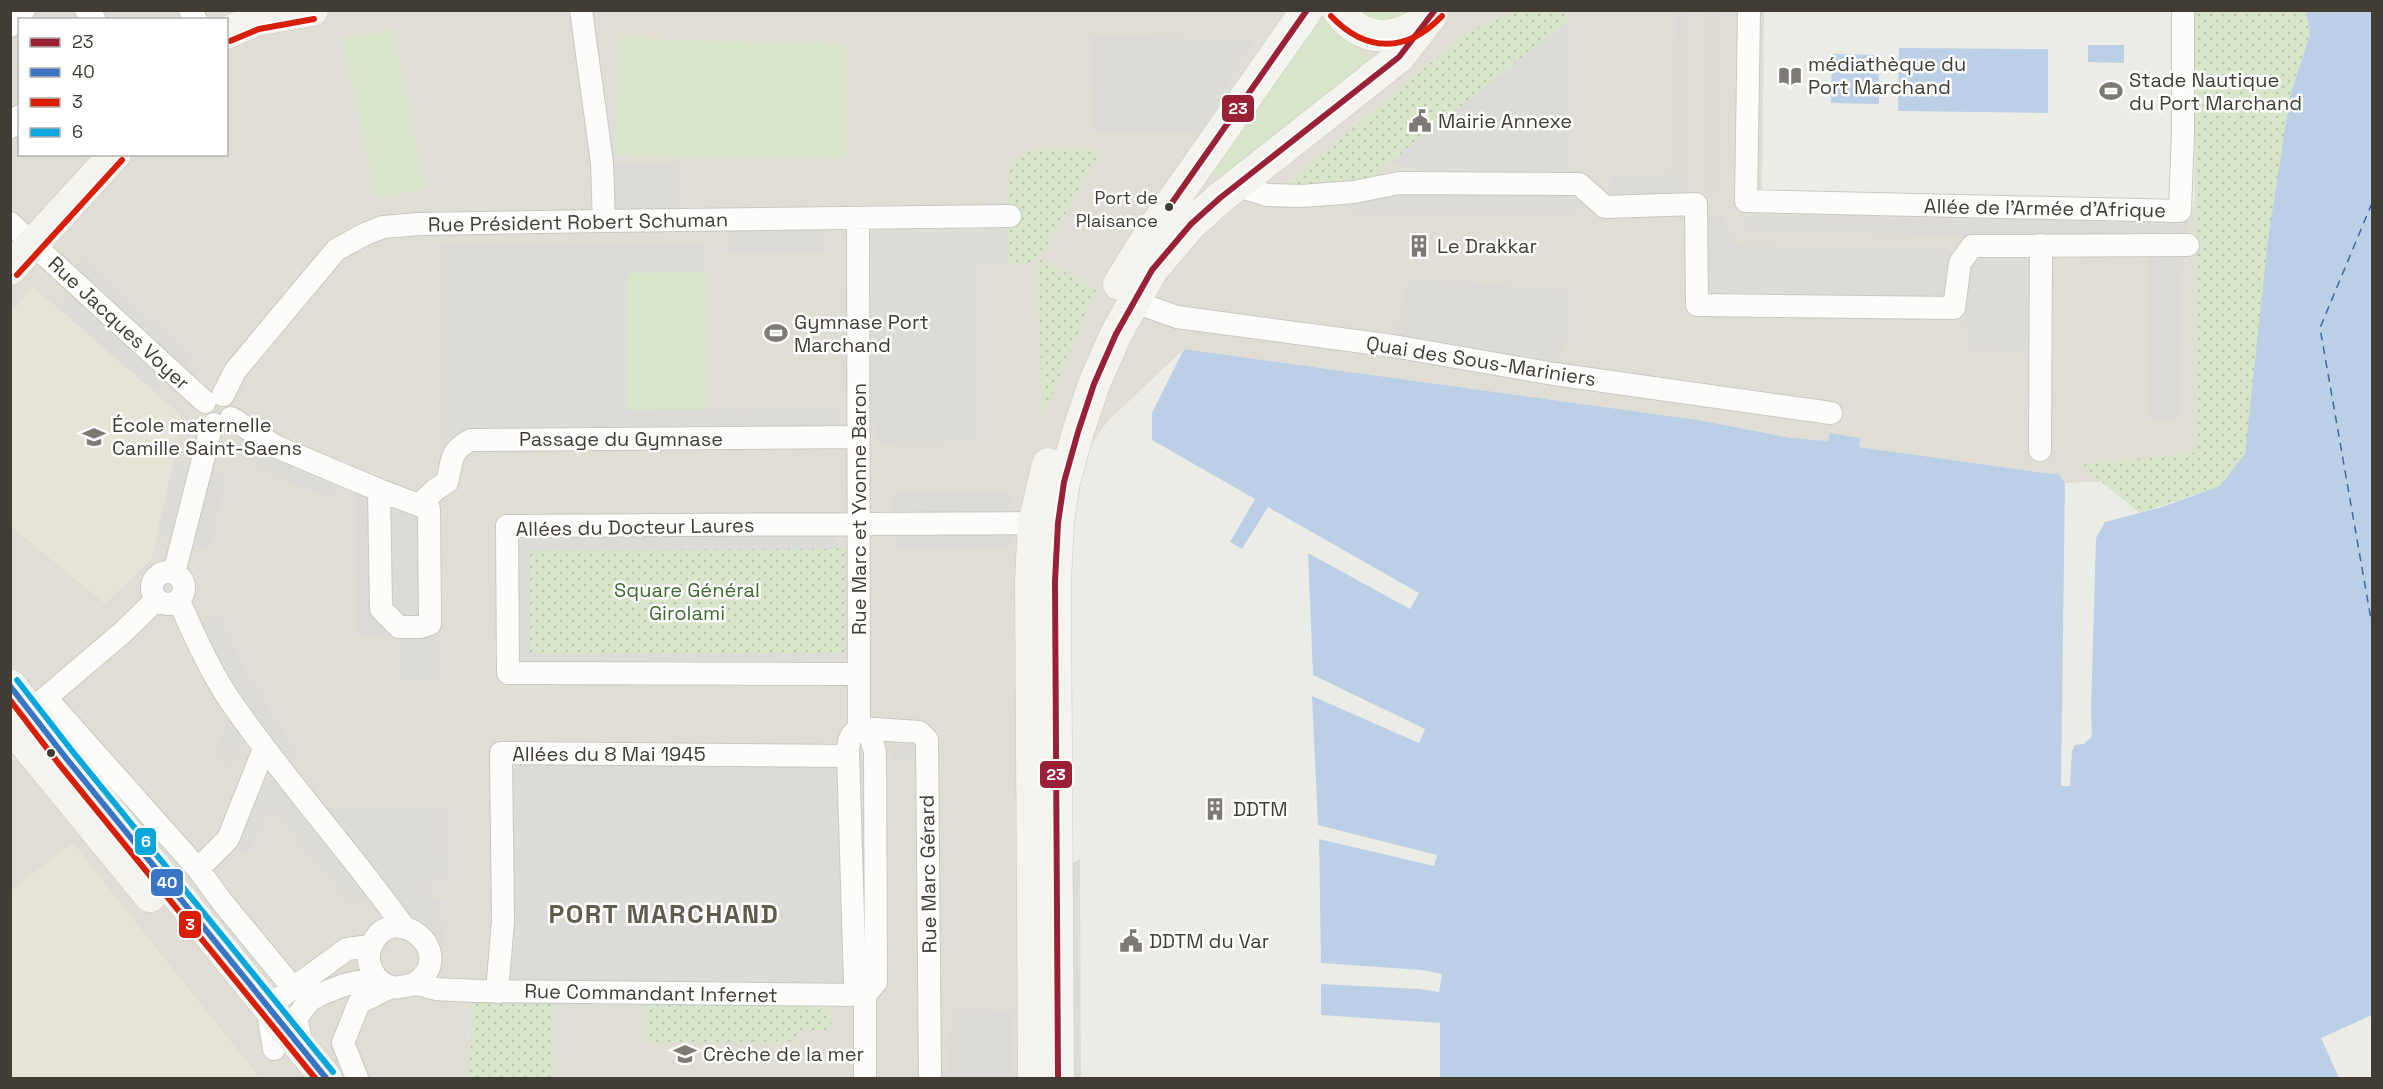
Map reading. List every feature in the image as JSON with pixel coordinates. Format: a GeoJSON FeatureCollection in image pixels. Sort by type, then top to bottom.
{"type":"FeatureCollection","features":[{"type":"Feature","properties":{"kind":"main road"},"geometry":{"type":"LineString","coordinates":[[228,32],[256,20],[312,10]]}},
{"type":"Feature","properties":{"kind":"main road"},"geometry":{"type":"LineString","coordinates":[[1338,10],[1353,26],[1363,32],[1384,37],[1410,30],[1434,12]]}},
{"type":"Feature","properties":{"kind":"main road"},"geometry":{"type":"LineString","coordinates":[[1058,1078],[1055,581],[1046,523],[1064,482],[1094,384],[1134,299],[1152,270],[1191,224],[1235,185],[1399,57],[1434,12]]}},
{"type":"Feature","properties":{"kind":"main road"},"geometry":{"type":"LineString","coordinates":[[1034,1078],[1031,580],[1046,523],[1057,428],[1073,382],[1104,313],[1123,278],[1156,225],[1302,14]]}},
{"type":"Feature","properties":{"kind":"main road"},"geometry":{"type":"LineString","coordinates":[[10,269],[113,156]]}},
{"type":"Feature","properties":{"kind":"main road"},"geometry":{"type":"LineString","coordinates":[[10,685],[274,1026],[301,1065],[326,1078]]}},
{"type":"Feature","properties":{"kind":"street"},"geometry":{"type":"LineString","coordinates":[[10,26],[24,10]]}},
{"type":"Feature","properties":{"kind":"street"},"geometry":{"type":"LineString","coordinates":[[581,10],[602,163],[604,221]]}},
{"type":"Feature","properties":{"kind":"street","name":"Allée de l'Armée d'Afrique"},"geometry":{"type":"LineString","coordinates":[[1749,10],[1746,201],[2180,211],[2183,132],[2183,10]]}},
{"type":"Feature","properties":{"kind":"street"},"geometry":{"type":"LineString","coordinates":[[1235,185],[1267,195],[1302,196],[1354,192],[1399,183],[1579,184],[1605,207],[1696,204],[1696,306],[1954,308],[1960,262],[1972,246],[2188,245]]}},
{"type":"Feature","properties":{"kind":"street","name":"Rue Président Robert Schuman"},"geometry":{"type":"LineString","coordinates":[[214,399],[336,250],[364,234],[383,227],[420,224],[1010,216]]}},
{"type":"Feature","properties":{"kind":"street","name":"Rue Marc et Yvonne Baron"},"geometry":{"type":"LineString","coordinates":[[858,218],[859,728]]}},
{"type":"Feature","properties":{"kind":"street","name":"Rue Jacques Voyer"},"geometry":{"type":"LineString","coordinates":[[10,223],[214,399]]}},
{"type":"Feature","properties":{"kind":"street"},"geometry":{"type":"LineString","coordinates":[[2040,450],[2041,245]]}},
{"type":"Feature","properties":{"kind":"street","name":"Quai des Sous-Mariniers"},"geometry":{"type":"LineString","coordinates":[[1134,299],[1146,306],[1177,317],[1393,346],[1554,374],[1831,413]]}},
{"type":"Feature","properties":{"kind":"street"},"geometry":{"type":"LineString","coordinates":[[214,399],[203,407],[205,417],[223,421],[277,447],[429,509],[430,624],[420,627],[399,627],[381,609],[379,490]]}},
{"type":"Feature","properties":{"kind":"street"},"geometry":{"type":"LineString","coordinates":[[174,573],[210,432],[223,421]]}},
{"type":"Feature","properties":{"kind":"street","name":"Passage du Gymnase"},"geometry":{"type":"LineString","coordinates":[[419,505],[447,482],[453,454],[458,447],[471,440],[859,437]]}},
{"type":"Feature","properties":{"kind":"street"},"geometry":{"type":"LineString","coordinates":[[859,525],[1046,523]]}},
{"type":"Feature","properties":{"kind":"street","name":"Allées du Docteur Laures"},"geometry":{"type":"LineString","coordinates":[[858,674],[508,673],[507,526],[859,525]]}},
{"type":"Feature","properties":{"kind":"street"},"geometry":{"type":"LineString","coordinates":[[163,573],[174,573],[183,582],[184,590],[179,600],[168,604],[156,600],[152,591],[154,579],[163,573]]}},
{"type":"Feature","properties":{"kind":"street"},"geometry":{"type":"LineString","coordinates":[[156,600],[122,633],[29,711],[198,869],[293,988]]}},
{"type":"Feature","properties":{"kind":"street"},"geometry":{"type":"LineString","coordinates":[[179,600],[194,637],[230,700],[264,749],[381,895],[386,935],[368,958],[370,969],[383,982]]}},
{"type":"Feature","properties":{"kind":"street","name":"Rue Marc et Yvonne Baron"},"geometry":{"type":"LineString","coordinates":[[859,728],[851,734],[848,742],[848,756],[855,982],[865,995],[865,1078]]}},
{"type":"Feature","properties":{"kind":"street","name":"Rue Marc et Yvonne Baron"},"geometry":{"type":"LineString","coordinates":[[859,728],[870,735],[874,752],[876,982],[865,995]]}},
{"type":"Feature","properties":{"kind":"street","name":"Rue Marc Gérard"},"geometry":{"type":"LineString","coordinates":[[859,728],[919,732],[927,740],[930,1078]]}},
{"type":"Feature","properties":{"kind":"street"},"geometry":{"type":"LineString","coordinates":[[198,869],[228,839],[247,797],[264,749]]}},
{"type":"Feature","properties":{"kind":"street","name":"Allées du 8 Mai 1945"},"geometry":{"type":"LineString","coordinates":[[497,992],[503,921],[501,753],[848,756]]}},
{"type":"Feature","properties":{"kind":"street"},"geometry":{"type":"LineString","coordinates":[[417,932],[424,940],[429,951],[426,980],[400,988],[383,982],[344,985],[310,1000],[274,1026],[293,988],[347,949],[386,935],[417,932]]}},
{"type":"Feature","properties":{"kind":"street","name":"Rue Commandant Infernet"},"geometry":{"type":"LineString","coordinates":[[426,980],[497,992],[865,995]]}},
{"type":"Feature","properties":{"kind":"street"},"geometry":{"type":"LineString","coordinates":[[357,1078],[343,1043],[359,1003],[383,982]]}},
{"type":"Feature","properties":{"kind":"shaded area"},"geometry":{"type":"Polygon","coordinates":[[[10,11],[1764,11],[1762,191],[2205,207],[2193,478],[2065,483],[2060,475],[1858,447],[1859,438],[1830,433],[1828,441],[1792,438],[1698,420],[1184,349],[1108,421],[1022,540],[1022,1078],[11,1078],[10,11]]]}},
{"type":"Feature","properties":{"kind":"shaded area"},"geometry":{"type":"Polygon","coordinates":[[[1675,11],[1689,11],[1686,196],[1609,198],[1611,176],[1672,173],[1675,11]]]}},
{"type":"Feature","properties":{"kind":"shaded area"},"geometry":{"type":"Polygon","coordinates":[[[1706,11],[1720,11],[1718,190],[1705,190],[1706,11]]]}},
{"type":"Feature","properties":{"kind":"shaded area"},"geometry":{"type":"Polygon","coordinates":[[[1568,21],[1568,172],[1422,172],[1390,162],[1568,21]]]}},
{"type":"Feature","properties":{"kind":"shaded area"},"geometry":{"type":"Polygon","coordinates":[[[1091,36],[1254,39],[1202,131],[1092,131],[1091,36]]]}},
{"type":"Feature","properties":{"kind":"shaded area"},"geometry":{"type":"Polygon","coordinates":[[[602,163],[679,165],[677,220],[604,221],[602,163]]]}},
{"type":"Feature","properties":{"kind":"shaded area"},"geometry":{"type":"Polygon","coordinates":[[[1388,192],[1561,192],[1576,197],[1584,206],[1573,215],[1369,215],[1336,204],[1388,192]]]}},
{"type":"Feature","properties":{"kind":"shaded area"},"geometry":{"type":"Polygon","coordinates":[[[1744,215],[1943,220],[2188,220],[2186,238],[1746,233],[1744,215]]]}},
{"type":"Feature","properties":{"kind":"shaded area"},"geometry":{"type":"Polygon","coordinates":[[[1707,216],[1723,216],[1734,245],[1950,249],[1949,303],[1702,300],[1707,216]]]}},
{"type":"Feature","properties":{"kind":"shaded area"},"geometry":{"type":"Polygon","coordinates":[[[728,219],[825,219],[825,252],[728,253],[728,219]]]}},
{"type":"Feature","properties":{"kind":"shaded area"},"geometry":{"type":"Polygon","coordinates":[[[1009,232],[1009,264],[977,265],[977,442],[876,443],[875,423],[859,423],[859,388],[841,388],[840,284],[858,284],[859,233],[1009,232]]]}},
{"type":"Feature","properties":{"kind":"shaded area"},"geometry":{"type":"Polygon","coordinates":[[[439,245],[706,245],[706,272],[628,273],[628,410],[840,408],[840,437],[441,441],[439,245]]]}},
{"type":"Feature","properties":{"kind":"shaded area"},"geometry":{"type":"Polygon","coordinates":[[[2148,253],[2182,253],[2179,419],[2149,421],[2148,253]]]}},
{"type":"Feature","properties":{"kind":"shaded area"},"geometry":{"type":"Polygon","coordinates":[[[1983,255],[2031,258],[2031,353],[1966,350],[1965,284],[1969,264],[1983,255]]]}},
{"type":"Feature","properties":{"kind":"shaded area"},"geometry":{"type":"Polygon","coordinates":[[[81,258],[192,357],[156,392],[59,308],[79,287],[65,274],[81,258]]]}},
{"type":"Feature","properties":{"kind":"shaded area"},"geometry":{"type":"Polygon","coordinates":[[[1407,278],[1570,290],[1569,334],[1554,374],[1393,346],[1407,278]]]}},
{"type":"Feature","properties":{"kind":"shaded area","name":"École maternelle Camille Saint-Saens"},"geometry":{"type":"Polygon","coordinates":[[[33,287],[181,415],[174,459],[152,559],[105,604],[11,526],[11,313],[33,287]]]}},
{"type":"Feature","properties":{"kind":"shaded area"},"geometry":{"type":"Polygon","coordinates":[[[262,438],[342,475],[332,498],[288,483],[248,460],[262,438]]]}},
{"type":"Feature","properties":{"kind":"shaded area"},"geometry":{"type":"Polygon","coordinates":[[[174,459],[226,475],[210,549],[157,535],[174,459]]]}},
{"type":"Feature","properties":{"kind":"shaded area"},"geometry":{"type":"Polygon","coordinates":[[[892,492],[1011,492],[1011,548],[894,549],[892,492]]]}},
{"type":"Feature","properties":{"kind":"shaded area"},"geometry":{"type":"Polygon","coordinates":[[[355,494],[439,496],[442,681],[400,681],[399,637],[356,635],[355,494]]]}},
{"type":"Feature","properties":{"kind":"shaded area"},"geometry":{"type":"Polygon","coordinates":[[[838,525],[837,549],[530,550],[530,654],[840,653],[841,675],[508,673],[507,526],[838,525]]]}},
{"type":"Feature","properties":{"kind":"shaded area"},"geometry":{"type":"Polygon","coordinates":[[[220,614],[247,674],[299,756],[283,772],[248,727],[230,766],[214,752],[235,707],[190,626],[220,614]]]}},
{"type":"Feature","properties":{"kind":"shaded area"},"geometry":{"type":"Polygon","coordinates":[[[891,745],[923,747],[923,760],[892,760],[891,745]]]}},
{"type":"Feature","properties":{"kind":"shaded area"},"geometry":{"type":"Polygon","coordinates":[[[875,752],[865,995],[497,992],[501,753],[875,752]]]}},
{"type":"Feature","properties":{"kind":"shaded area"},"geometry":{"type":"Polygon","coordinates":[[[283,772],[316,814],[327,807],[446,809],[447,879],[430,880],[430,899],[442,899],[443,955],[429,951],[376,889],[352,906],[272,810],[247,854],[224,844],[247,797],[283,772]]]}},
{"type":"Feature","properties":{"kind":"shaded area"},"geometry":{"type":"Polygon","coordinates":[[[73,843],[260,1078],[11,1078],[11,890],[73,843]]]}},
{"type":"Feature","properties":{"kind":"shaded area"},"geometry":{"type":"Polygon","coordinates":[[[1080,859],[1081,1078],[1058,1078],[1056,872],[1080,859]]]}},
{"type":"Feature","properties":{"kind":"shaded area"},"geometry":{"type":"Polygon","coordinates":[[[950,1010],[1012,1011],[1012,1078],[949,1078],[950,1010]]]}},
{"type":"Feature","properties":{"kind":"green space"},"geometry":{"type":"Polygon","coordinates":[[[1316,11],[1382,72],[1235,185],[1200,164],[1316,11]]]}},
{"type":"Feature","properties":{"kind":"green space"},"geometry":{"type":"Polygon","coordinates":[[[1358,11],[1408,11],[1383,20],[1370,18],[1358,11]]]}},
{"type":"Feature","properties":{"kind":"green space"},"geometry":{"type":"Polygon","coordinates":[[[1516,11],[1564,11],[1568,21],[1358,187],[1284,187],[1466,33],[1516,11]]]}},
{"type":"Feature","properties":{"kind":"green space"},"geometry":{"type":"Polygon","coordinates":[[[2195,11],[2306,11],[2310,33],[2290,96],[2245,454],[2221,486],[2140,513],[2081,465],[2194,453],[2195,11]]]}},
{"type":"Feature","properties":{"kind":"green space"},"geometry":{"type":"Polygon","coordinates":[[[393,29],[425,189],[377,197],[343,39],[393,29]]]}},
{"type":"Feature","properties":{"kind":"green space"},"geometry":{"type":"Polygon","coordinates":[[[620,38],[846,45],[846,158],[616,155],[620,38]]]}},
{"type":"Feature","properties":{"kind":"green space"},"geometry":{"type":"Polygon","coordinates":[[[1032,150],[1100,151],[1043,252],[1037,257],[1096,290],[1043,416],[1037,258],[1030,263],[1009,264],[1010,163],[1032,150]]]}},
{"type":"Feature","properties":{"kind":"green space"},"geometry":{"type":"Polygon","coordinates":[[[628,272],[706,272],[705,410],[628,410],[628,272]]]}},
{"type":"Feature","properties":{"kind":"green space","name":"Square Général Girolami"},"geometry":{"type":"Polygon","coordinates":[[[845,548],[845,653],[530,654],[529,550],[845,548]]]}},
{"type":"Feature","properties":{"kind":"green space"},"geometry":{"type":"Polygon","coordinates":[[[474,991],[552,992],[553,1078],[469,1078],[474,991]]]}},
{"type":"Feature","properties":{"kind":"green space"},"geometry":{"type":"Polygon","coordinates":[[[645,993],[829,995],[831,1030],[798,1030],[798,1041],[647,1042],[645,993]]]}},
{"type":"Feature","properties":{"kind":"water"},"geometry":{"type":"Polygon","coordinates":[[[2306,11],[2372,11],[2372,1015],[2321,1038],[2339,1078],[1440,1078],[1440,1023],[1321,1015],[1321,984],[1439,992],[1442,974],[1422,970],[1321,963],[1319,839],[1434,866],[1437,855],[1318,825],[1312,696],[1419,743],[1425,729],[1313,675],[1308,553],[1410,609],[1419,593],[1268,507],[1242,549],[1230,542],[1255,499],[1152,440],[1152,413],[1184,349],[1698,420],[1792,438],[1828,441],[1830,433],[1860,438],[1859,447],[2060,475],[2065,483],[2061,786],[2070,786],[2072,751],[2075,745],[2084,744],[2092,736],[2096,538],[2105,522],[2162,507],[2220,486],[2245,454],[2268,240],[2290,96],[2310,34],[2306,11]]]}},
{"type":"Feature","properties":{"kind":"water"},"geometry":{"type":"Polygon","coordinates":[[[2088,45],[2124,45],[2124,63],[2088,62],[2088,45]]]}},
{"type":"Feature","properties":{"kind":"water"},"geometry":{"type":"Polygon","coordinates":[[[1899,48],[2048,49],[2048,113],[1898,111],[1899,48]]]}},
{"type":"Feature","properties":{"kind":"water"},"geometry":{"type":"Polygon","coordinates":[[[1832,54],[1879,55],[1879,104],[1831,103],[1832,54]]]}},
{"type":"Feature","properties":{"kind":"ferry route"},"geometry":{"type":"LineString","coordinates":[[2372,203],[2320,328],[2372,625]]}},
{"type":"Feature","properties":{"kind":"transit line","name":"23"},"geometry":{"type":"LineString","coordinates":[[1169,207],[1307,10]]}},
{"type":"Feature","properties":{"kind":"transit line","name":"23"},"geometry":{"type":"LineString","coordinates":[[1058,1078],[1055,581],[1058,523],[1064,482],[1094,384],[1116,334],[1152,270],[1191,224],[1220,198],[1399,57],[1435,10]]}},
{"type":"Feature","properties":{"kind":"transit line","name":"3"},"geometry":{"type":"LineString","coordinates":[[1331,16],[1358,37],[1386,44],[1415,37],[1442,16]]}},
{"type":"Feature","properties":{"kind":"transit line","name":"3"},"geometry":{"type":"LineString","coordinates":[[230,41],[259,29],[314,19]]}},
{"type":"Feature","properties":{"kind":"transit line","name":"3"},"geometry":{"type":"LineString","coordinates":[[17,275],[122,160]]}},
{"type":"Feature","properties":{"kind":"transit line","name":"6"},"geometry":{"type":"LineString","coordinates":[[17,680],[333,1072]]}},
{"type":"Feature","properties":{"kind":"transit line","name":"40"},"geometry":{"type":"LineString","coordinates":[[10,686],[326,1078]]}},
{"type":"Feature","properties":{"kind":"transit line","name":"3"},"geometry":{"type":"LineString","coordinates":[[10,700],[59,764],[315,1078]]}},
{"type":"Feature","properties":{"kind":"place","name":"médiathèque du Port Marchand"},"geometry":{"type":"Point","coordinates":[1790,76]}},
{"type":"Feature","properties":{"kind":"place","name":"Stade Nautique du Port Marchand"},"geometry":{"type":"Point","coordinates":[2111,91]}},
{"type":"Feature","properties":{"kind":"place","name":"Mairie Annexe"},"geometry":{"type":"Point","coordinates":[1420,121]}},
{"type":"Feature","properties":{"kind":"place","name":"Port de Plaisance"},"geometry":{"type":"Point","coordinates":[1169,207]}},
{"type":"Feature","properties":{"kind":"place","name":"Le Drakkar"},"geometry":{"type":"Point","coordinates":[1419,246]}},
{"type":"Feature","properties":{"kind":"place","name":"Gymnase Port Marchand"},"geometry":{"type":"Point","coordinates":[776,333]}},
{"type":"Feature","properties":{"kind":"place","name":"École maternelle Camille Saint-Saens"},"geometry":{"type":"Point","coordinates":[94,437]}},
{"type":"Feature","properties":{"kind":"place","name":"DDTM"},"geometry":{"type":"Point","coordinates":[1215,809]}},
{"type":"Feature","properties":{"kind":"place","name":"DDTM du Var"},"geometry":{"type":"Point","coordinates":[1131,941]}},
{"type":"Feature","properties":{"kind":"place","name":"Crèche de la mer"},"geometry":{"type":"Point","coordinates":[685,1054]}},
{"type":"Feature","properties":{"kind":"district","name":"PORT MARCHAND"},"geometry":{"type":"Point","coordinates":[664,914]}}]}
